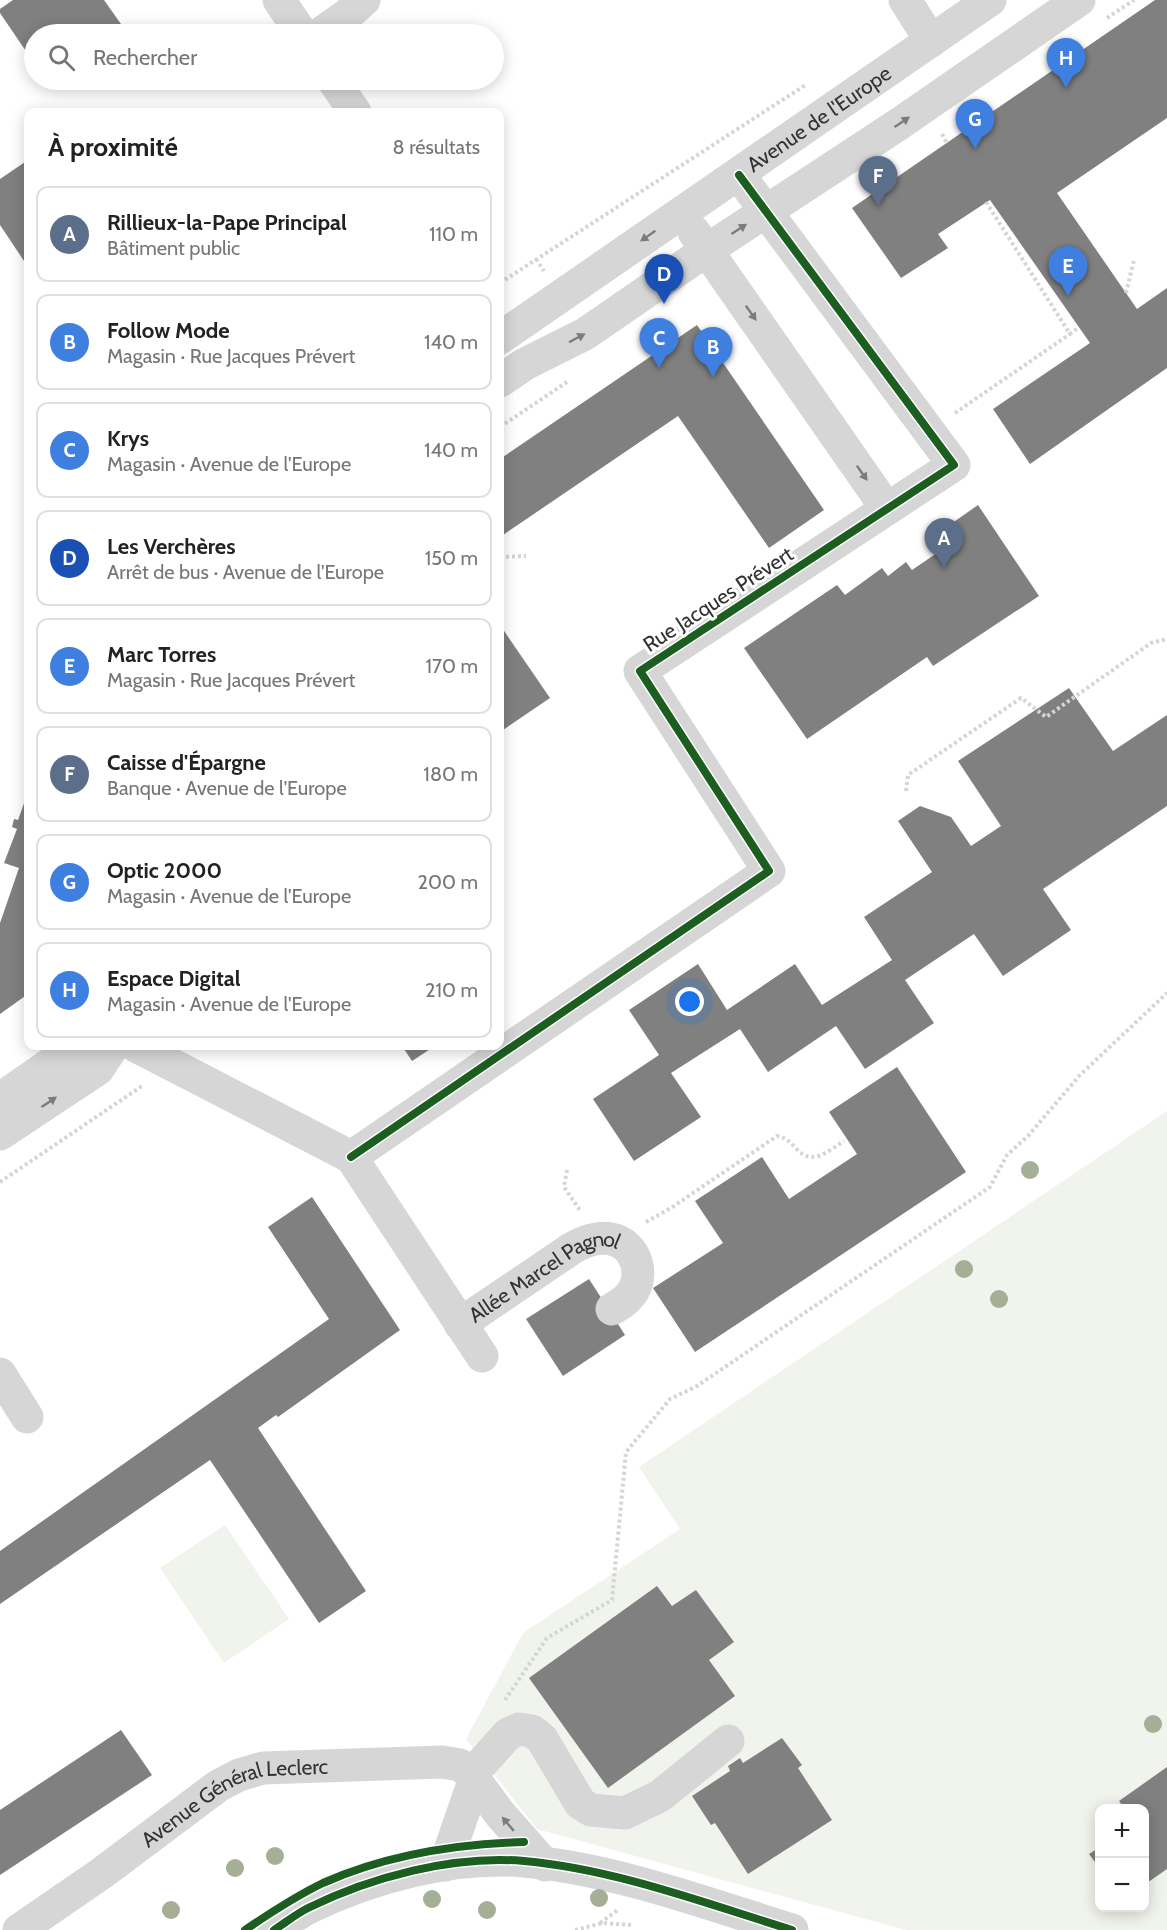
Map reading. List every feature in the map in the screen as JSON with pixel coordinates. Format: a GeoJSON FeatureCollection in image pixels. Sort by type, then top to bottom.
{"type":"FeatureCollection","features":[{"type":"Feature","properties":{"kind":"street"},"geometry":{"type":"LineString","coordinates":[[279,0],[295,24]]}},
{"type":"Feature","properties":{"kind":"street"},"geometry":{"type":"LineString","coordinates":[[333,24],[364,0]]}},
{"type":"Feature","properties":{"kind":"street"},"geometry":{"type":"LineString","coordinates":[[905,0],[932,41]]}},
{"type":"Feature","properties":{"kind":"street","name":"Avenue de l'Europe"},"geometry":{"type":"LineString","coordinates":[[504,331],[739,175],[990,0]]}},
{"type":"Feature","properties":{"kind":"street"},"geometry":{"type":"LineString","coordinates":[[504,340],[512,373],[585,334],[1079,0]]}},
{"type":"Feature","properties":{"kind":"street"},"geometry":{"type":"LineString","coordinates":[[340,90],[352,108]]}},
{"type":"Feature","properties":{"kind":"street","name":"Rue Jacques Prévert"},"geometry":{"type":"LineString","coordinates":[[351,1157],[769,871],[640,671],[954,465],[739,175]]}},
{"type":"Feature","properties":{"kind":"street"},"geometry":{"type":"LineString","coordinates":[[681,214],[887,509]]}},
{"type":"Feature","properties":{"kind":"street"},"geometry":{"type":"LineString","coordinates":[[0,1099],[70,1050]]}},
{"type":"Feature","properties":{"kind":"street"},"geometry":{"type":"LineString","coordinates":[[0,1134],[98,1069],[110,1050]]}},
{"type":"Feature","properties":{"kind":"street"},"geometry":{"type":"LineString","coordinates":[[144,1050],[351,1157]]}},
{"type":"Feature","properties":{"kind":"street","name":"Allée Marcel Pagnol"},"geometry":{"type":"LineString","coordinates":[[351,1157],[482,1356]]}},
{"type":"Feature","properties":{"kind":"street","name":"Allée Marcel Pagnol"},"geometry":{"type":"LineString","coordinates":[[460,1324],[580,1244],[598,1239],[616,1241],[630,1250],[639,1273],[638,1282],[629,1297],[612,1309]]}},
{"type":"Feature","properties":{"kind":"street"},"geometry":{"type":"LineString","coordinates":[[0,1374],[27,1417]]}},
{"type":"Feature","properties":{"kind":"street"},"geometry":{"type":"LineString","coordinates":[[445,1865],[471,1776],[508,1734],[519,1730],[532,1731],[542,1739],[580,1803],[591,1810],[625,1813],[660,1796],[728,1741]]}},
{"type":"Feature","properties":{"kind":"street","name":"Avenue Général Leclerc"},"geometry":{"type":"LineString","coordinates":[[19,1930],[102,1873],[218,1786],[239,1775],[263,1768],[442,1762],[460,1765],[471,1776]]}},
{"type":"Feature","properties":{"kind":"street"},"geometry":{"type":"LineString","coordinates":[[471,1776],[500,1814],[545,1865]]}},
{"type":"Feature","properties":{"kind":"street"},"geometry":{"type":"LineString","coordinates":[[274,1930],[307,1909],[389,1876],[445,1865],[484,1861],[523,1861],[596,1872],[792,1930]]}},
{"type":"Feature","properties":{"kind":"path"},"geometry":{"type":"LineString","coordinates":[[504,280],[808,84]]}},
{"type":"Feature","properties":{"kind":"path"},"geometry":{"type":"LineString","coordinates":[[940,130],[947,143]]}},
{"type":"Feature","properties":{"kind":"path"},"geometry":{"type":"LineString","coordinates":[[986,202],[1070,334]]}},
{"type":"Feature","properties":{"kind":"path"},"geometry":{"type":"LineString","coordinates":[[1126,293],[1134,260]]}},
{"type":"Feature","properties":{"kind":"path"},"geometry":{"type":"LineString","coordinates":[[929,431],[1079,327]]}},
{"type":"Feature","properties":{"kind":"path"},"geometry":{"type":"LineString","coordinates":[[504,557],[526,556]]}},
{"type":"Feature","properties":{"kind":"path"},"geometry":{"type":"LineString","coordinates":[[906,791],[908,775],[1020,698],[1046,717],[1151,643],[1167,639]]}},
{"type":"Feature","properties":{"kind":"path"},"geometry":{"type":"LineString","coordinates":[[508,1734],[504,1701],[547,1638],[612,1600],[626,1452],[670,1400],[697,1386],[990,1187],[1007,1155],[1028,1136],[1080,1075],[1167,993]]}},
{"type":"Feature","properties":{"kind":"path"},"geometry":{"type":"LineString","coordinates":[[0,1182],[173,1065]]}},
{"type":"Feature","properties":{"kind":"path"},"geometry":{"type":"LineString","coordinates":[[616,1241],[621,1228],[651,1221],[777,1136],[786,1138],[803,1156],[810,1158],[826,1153],[844,1141]]}},
{"type":"Feature","properties":{"kind":"path"},"geometry":{"type":"LineString","coordinates":[[567,1170],[564,1188],[568,1194]]}},
{"type":"Feature","properties":{"kind":"path"},"geometry":{"type":"LineString","coordinates":[[575,1930],[591,1928],[619,1909]]}},
{"type":"Feature","properties":{"kind":"path"},"geometry":{"type":"LineString","coordinates":[[600,1923],[631,1925]]}},
{"type":"Feature","properties":{"kind":"shaded area"},"geometry":{"type":"Polygon","coordinates":[[[1167,1111],[1167,1930],[906,1930],[537,1829],[466,1739],[523,1633],[680,1529],[639,1467],[1167,1111]]]}},
{"type":"Feature","properties":{"kind":"shaded area"},"geometry":{"type":"Polygon","coordinates":[[[225,1525],[289,1619],[224,1663],[160,1568],[225,1525]]]}},
{"type":"Feature","properties":{"kind":"building"},"geometry":{"type":"Polygon","coordinates":[[[13,0],[104,0],[121,24],[24,24],[24,48],[0,13],[0,9],[13,0]]]}},
{"type":"Feature","properties":{"kind":"building"},"geometry":{"type":"Polygon","coordinates":[[[1155,0],[1167,0],[1167,118],[1057,193],[1137,309],[1167,288],[1167,368],[1030,464],[993,409],[1090,343],[990,200],[938,234],[948,248],[901,278],[852,208],[1155,0]]]}},
{"type":"Feature","properties":{"kind":"building"},"geometry":{"type":"Polygon","coordinates":[[[24,163],[24,261],[0,225],[0,179],[24,163]]]}},
{"type":"Feature","properties":{"kind":"building"},"geometry":{"type":"Polygon","coordinates":[[[697,325],[824,510],[769,548],[678,416],[504,534],[504,456],[697,325]]]}},
{"type":"Feature","properties":{"kind":"building"},"geometry":{"type":"Polygon","coordinates":[[[978,505],[1039,596],[933,666],[927,657],[807,739],[744,648],[837,585],[845,595],[882,568],[888,576],[906,562],[912,570],[956,540],[948,526],[978,505]]]}},
{"type":"Feature","properties":{"kind":"building"},"geometry":{"type":"Polygon","coordinates":[[[504,631],[550,698],[504,729],[504,631]]]}},
{"type":"Feature","properties":{"kind":"building"},"geometry":{"type":"Polygon","coordinates":[[[1069,688],[1113,751],[1167,715],[1167,806],[1043,889],[1071,930],[1003,976],[974,934],[905,980],[934,1023],[865,1069],[836,1026],[768,1072],[740,1029],[671,1073],[701,1117],[634,1161],[593,1099],[659,1055],[629,1010],[698,964],[727,1010],[795,964],[822,1005],[892,960],[864,917],[932,872],[898,821],[920,806],[951,817],[971,846],[1001,826],[958,761],[1069,688]]]}},
{"type":"Feature","properties":{"kind":"building"},"geometry":{"type":"Polygon","coordinates":[[[24,803],[24,997],[0,1014],[0,923],[19,868],[4,863],[17,829],[12,827],[14,819],[18,820],[24,803]]]}},
{"type":"Feature","properties":{"kind":"building"},"geometry":{"type":"Polygon","coordinates":[[[405,1050],[429,1050],[412,1061],[405,1050]]]}},
{"type":"Feature","properties":{"kind":"building"},"geometry":{"type":"Polygon","coordinates":[[[897,1067],[966,1172],[695,1352],[653,1288],[723,1243],[695,1201],[762,1157],[789,1199],[857,1154],[829,1112],[897,1067]]]}},
{"type":"Feature","properties":{"kind":"building"},"geometry":{"type":"Polygon","coordinates":[[[312,1197],[400,1330],[278,1417],[276,1415],[258,1428],[366,1591],[319,1623],[210,1460],[0,1604],[0,1551],[329,1319],[268,1227],[312,1197]]]}},
{"type":"Feature","properties":{"kind":"building"},"geometry":{"type":"Polygon","coordinates":[[[589,1279],[625,1335],[563,1376],[526,1319],[589,1279]]]}},
{"type":"Feature","properties":{"kind":"building"},"geometry":{"type":"Polygon","coordinates":[[[657,1586],[672,1606],[696,1590],[734,1642],[709,1660],[735,1696],[608,1788],[529,1678],[657,1586]]]}},
{"type":"Feature","properties":{"kind":"building"},"geometry":{"type":"Polygon","coordinates":[[[121,1730],[152,1775],[0,1875],[0,1810],[121,1730]]]}},
{"type":"Feature","properties":{"kind":"building"},"geometry":{"type":"Polygon","coordinates":[[[782,1738],[802,1765],[798,1768],[832,1820],[748,1874],[715,1823],[711,1825],[692,1796],[730,1771],[728,1766],[740,1758],[743,1763],[782,1738]]]}},
{"type":"Feature","properties":{"kind":"building"},"geometry":{"type":"Polygon","coordinates":[[[1167,1767],[1167,1869],[1149,1882],[1149,1804],[1121,1804],[1119,1801],[1167,1767]]]}},
{"type":"Feature","properties":{"kind":"building"},"geometry":{"type":"Polygon","coordinates":[[[1095,1850],[1095,1862],[1089,1854],[1095,1850]]]}},
{"type":"Feature","properties":{"kind":"cycle path"},"geometry":{"type":"LineString","coordinates":[[351,1157],[769,871],[640,671],[954,465],[739,175]]}},
{"type":"Feature","properties":{"kind":"cycle path"},"geometry":{"type":"LineString","coordinates":[[245,1930],[313,1888],[371,1865],[447,1848],[524,1842]]}},
{"type":"Feature","properties":{"kind":"cycle path"},"geometry":{"type":"LineString","coordinates":[[274,1930],[308,1908],[385,1878],[441,1865],[497,1860],[524,1861],[592,1871],[693,1898],[792,1930]]}},
{"type":"Feature","properties":{"kind":"place","name":"Espace Digital"},"geometry":{"type":"Point","coordinates":[1066,88]}},
{"type":"Feature","properties":{"kind":"place","name":"Optic 2000"},"geometry":{"type":"Point","coordinates":[975,149]}},
{"type":"Feature","properties":{"kind":"place","name":"Caisse d'Épargne"},"geometry":{"type":"Point","coordinates":[878,206]}},
{"type":"Feature","properties":{"kind":"place","name":"Marc Torres"},"geometry":{"type":"Point","coordinates":[1068,296]}},
{"type":"Feature","properties":{"kind":"place","name":"Les Verchères"},"geometry":{"type":"Point","coordinates":[664,304]}},
{"type":"Feature","properties":{"kind":"place","name":"Krys"},"geometry":{"type":"Point","coordinates":[659,368]}},
{"type":"Feature","properties":{"kind":"place","name":"Follow Mode"},"geometry":{"type":"Point","coordinates":[713,377]}},
{"type":"Feature","properties":{"kind":"place","name":"Rillieux-la-Pape Principal"},"geometry":{"type":"Point","coordinates":[944,568]}}]}
